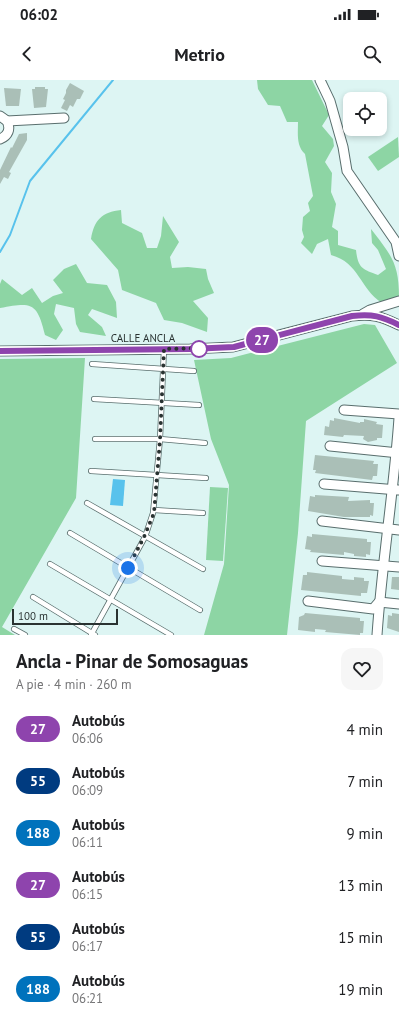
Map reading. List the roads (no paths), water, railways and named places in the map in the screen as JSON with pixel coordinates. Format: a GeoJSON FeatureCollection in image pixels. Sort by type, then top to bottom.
{"type":"FeatureCollection","features":[{"type":"Feature","properties":{"kind":"street"},"geometry":{"type":"LineString","coordinates":[[320,80],[330,101],[343,147],[347,171],[396,242],[399,256]]}},
{"type":"Feature","properties":{"kind":"street"},"geometry":{"type":"LineString","coordinates":[[0,139],[9,132],[4,118],[64,118]]}},
{"type":"Feature","properties":{"kind":"street"},"geometry":{"type":"LineString","coordinates":[[361,316],[370,310],[399,301]]}},
{"type":"Feature","properties":{"kind":"street","name":"CALLE ANCLA"},"geometry":{"type":"LineString","coordinates":[[0,351],[163,354],[234,347],[361,316],[372,315],[383,317],[399,325]]}},
{"type":"Feature","properties":{"kind":"street"},"geometry":{"type":"LineString","coordinates":[[344,410],[399,414]]}},
{"type":"Feature","properties":{"kind":"street"},"geometry":{"type":"LineString","coordinates":[[377,635],[387,529],[396,490],[399,418]]}},
{"type":"Feature","properties":{"kind":"street"},"geometry":{"type":"LineString","coordinates":[[330,446],[398,453]]}},
{"type":"Feature","properties":{"kind":"street"},"geometry":{"type":"LineString","coordinates":[[324,484],[396,490]]}},
{"type":"Feature","properties":{"kind":"street"},"geometry":{"type":"LineString","coordinates":[[322,521],[399,530]]}},
{"type":"Feature","properties":{"kind":"street"},"geometry":{"type":"LineString","coordinates":[[322,560],[399,567]]}},
{"type":"Feature","properties":{"kind":"street"},"geometry":{"type":"LineString","coordinates":[[308,601],[373,609],[379,602]]}},
{"type":"Feature","properties":{"kind":"street"},"geometry":{"type":"LineString","coordinates":[[379,602],[399,604]]}},
{"type":"Feature","properties":{"kind":"lane"},"geometry":{"type":"LineString","coordinates":[[33,597],[93,634],[144,537],[154,510],[160,440],[163,354]]}},
{"type":"Feature","properties":{"kind":"lane"},"geometry":{"type":"LineString","coordinates":[[92,364],[194,372]]}},
{"type":"Feature","properties":{"kind":"lane"},"geometry":{"type":"LineString","coordinates":[[94,399],[199,405]]}},
{"type":"Feature","properties":{"kind":"lane"},"geometry":{"type":"LineString","coordinates":[[95,439],[160,440],[205,443]]}},
{"type":"Feature","properties":{"kind":"lane"},"geometry":{"type":"LineString","coordinates":[[92,472],[157,474],[206,478]]}},
{"type":"Feature","properties":{"kind":"lane"},"geometry":{"type":"LineString","coordinates":[[87,503],[144,537],[203,569]]}},
{"type":"Feature","properties":{"kind":"lane"},"geometry":{"type":"LineString","coordinates":[[154,510],[203,514]]}},
{"type":"Feature","properties":{"kind":"lane"},"geometry":{"type":"LineString","coordinates":[[70,532],[200,610]]}},
{"type":"Feature","properties":{"kind":"lane"},"geometry":{"type":"LineString","coordinates":[[50,564],[171,635]]}},
{"type":"Feature","properties":{"kind":"lane"},"geometry":{"type":"LineString","coordinates":[[14,629],[26,635]]}},
{"type":"Feature","properties":{"kind":"water"},"geometry":{"type":"Polygon","coordinates":[[[113,479],[125,480],[123,506],[110,505],[113,479]]]}},
{"type":"Feature","properties":{"kind":"waterway"},"geometry":{"type":"LineString","coordinates":[[0,252],[10,235],[30,181],[113,80]]}}]}
